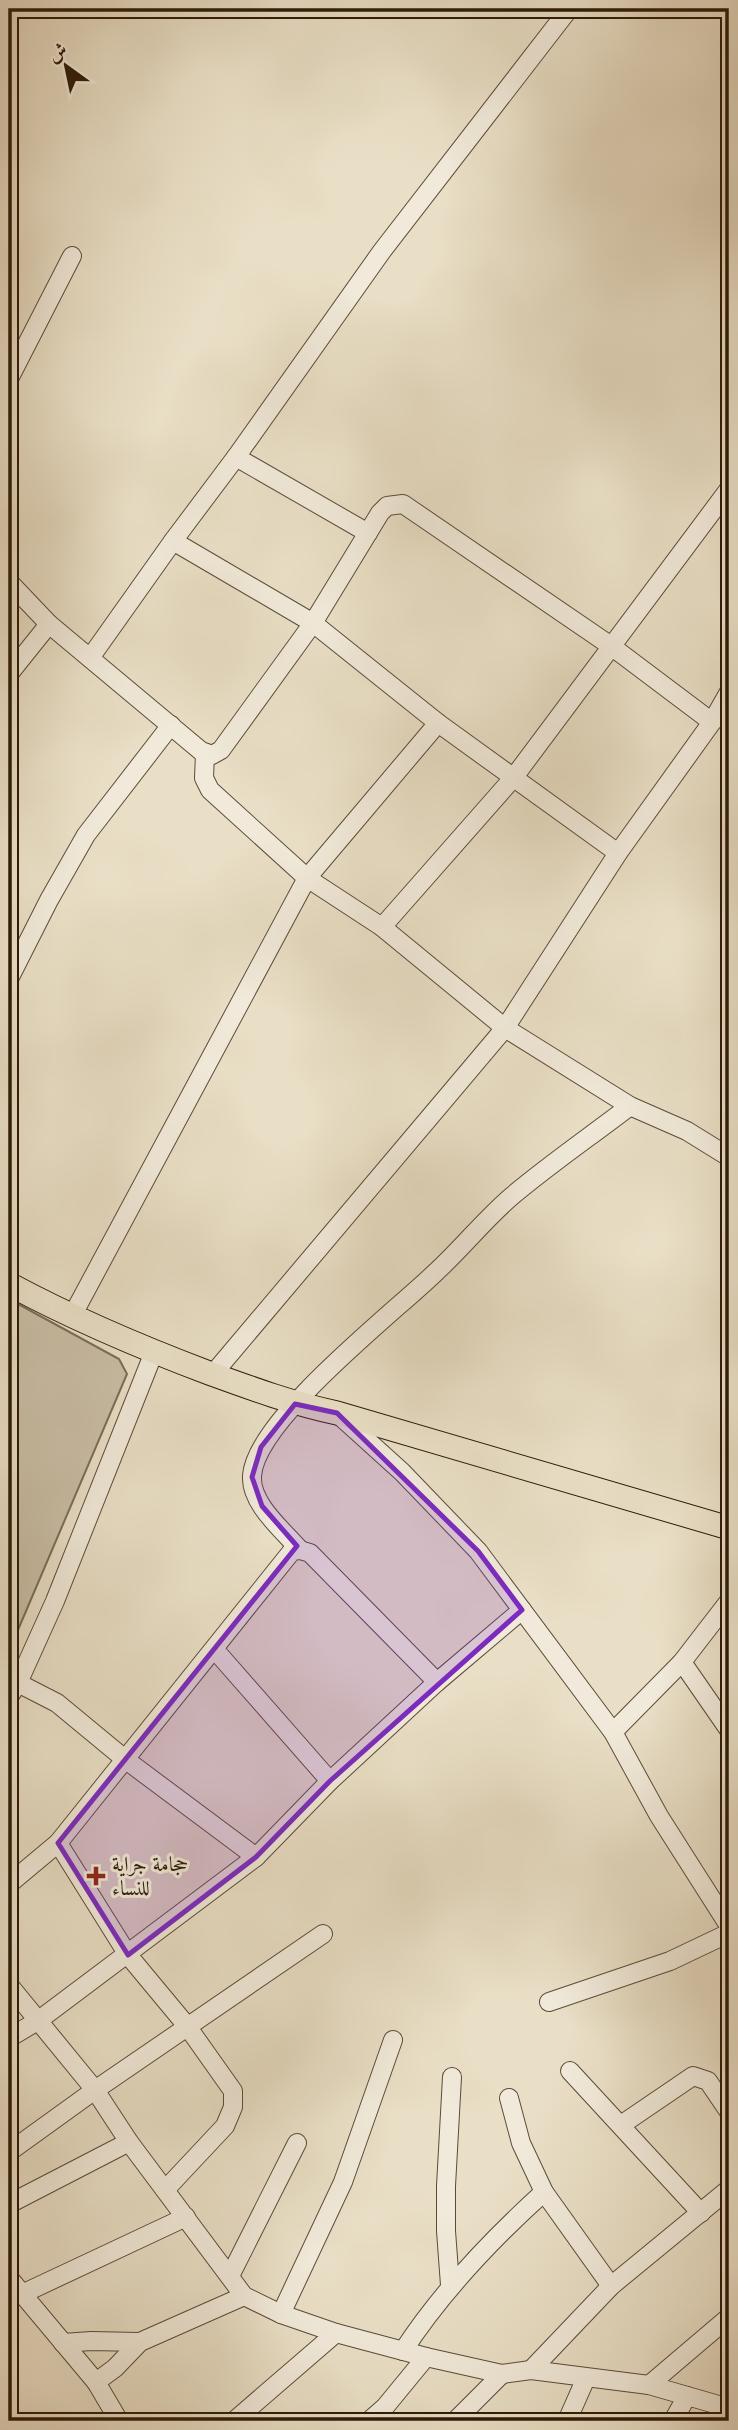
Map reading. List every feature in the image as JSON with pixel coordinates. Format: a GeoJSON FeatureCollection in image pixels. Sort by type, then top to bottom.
{"type":"FeatureCollection","features":[{"type":"Feature","properties":{"kind":"main road"},"geometry":{"type":"LineString","coordinates":[[9,1268],[78,1305],[154,1352]]}},
{"type":"Feature","properties":{"kind":"main road"},"geometry":{"type":"LineString","coordinates":[[9,1284],[65,1314],[154,1352],[295,1404],[337,1413],[729,1528]]}},
{"type":"Feature","properties":{"kind":"street"},"geometry":{"type":"LineString","coordinates":[[89,658],[382,251],[569,9]]}},
{"type":"Feature","properties":{"kind":"street"},"geometry":{"type":"LineString","coordinates":[[9,379],[72,256]]}},
{"type":"Feature","properties":{"kind":"street"},"geometry":{"type":"LineString","coordinates":[[236,457],[368,533]]}},
{"type":"Feature","properties":{"kind":"street"},"geometry":{"type":"LineString","coordinates":[[382,927],[514,777],[729,489]]}},
{"type":"Feature","properties":{"kind":"street"},"geometry":{"type":"LineString","coordinates":[[9,582],[49,624],[205,754],[212,755],[221,750],[313,623],[380,513],[387,506],[403,504],[611,646],[712,722]]}},
{"type":"Feature","properties":{"kind":"street"},"geometry":{"type":"LineString","coordinates":[[173,541],[313,623],[438,723],[618,853]]}},
{"type":"Feature","properties":{"kind":"street"},"geometry":{"type":"LineString","coordinates":[[9,674],[49,624]]}},
{"type":"Feature","properties":{"kind":"street"},"geometry":{"type":"LineString","coordinates":[[213,1374],[505,1028],[618,853],[712,722],[729,692]]}},
{"type":"Feature","properties":{"kind":"street"},"geometry":{"type":"LineString","coordinates":[[78,1305],[307,878],[438,723]]}},
{"type":"Feature","properties":{"kind":"street"},"geometry":{"type":"LineString","coordinates":[[9,979],[86,835],[170,725]]}},
{"type":"Feature","properties":{"kind":"street"},"geometry":{"type":"LineString","coordinates":[[205,754],[204,778],[210,790],[307,878],[382,927],[505,1028],[630,1106],[687,1131],[729,1157]]}},
{"type":"Feature","properties":{"kind":"street"},"geometry":{"type":"LineString","coordinates":[[300,1550],[262,1506],[255,1493],[252,1477],[261,1447],[328,1368],[451,1258],[511,1197],[630,1106]]}},
{"type":"Feature","properties":{"kind":"street"},"geometry":{"type":"LineString","coordinates":[[154,1352],[55,1601],[13,1690],[57,1703],[126,1760],[256,1857]]}},
{"type":"Feature","properties":{"kind":"street"},"geometry":{"type":"LineString","coordinates":[[337,1413],[402,1472],[478,1551],[613,1732],[659,1816],[729,1926]]}},
{"type":"Feature","properties":{"kind":"street"},"geometry":{"type":"LineString","coordinates":[[9,1884],[58,1843],[292,1552],[300,1550],[310,1553],[437,1682]]}},
{"type":"Feature","properties":{"kind":"street"},"geometry":{"type":"LineString","coordinates":[[613,1732],[682,1662],[729,1601]]}},
{"type":"Feature","properties":{"kind":"street"},"geometry":{"type":"LineString","coordinates":[[9,2038],[39,2020],[128,1955],[256,1857],[330,1780],[437,1682],[522,1610]]}},
{"type":"Feature","properties":{"kind":"street"},"geometry":{"type":"LineString","coordinates":[[215,1650],[330,1780]]}},
{"type":"Feature","properties":{"kind":"street"},"geometry":{"type":"LineString","coordinates":[[682,1662],[729,1730]]}},
{"type":"Feature","properties":{"kind":"street"},"geometry":{"type":"LineString","coordinates":[[58,1843],[128,1955],[187,2026],[233,2091],[233,2107],[225,2126],[165,2190]]}},
{"type":"Feature","properties":{"kind":"street"},"geometry":{"type":"LineString","coordinates":[[549,2002],[670,1961],[729,1933]]}},
{"type":"Feature","properties":{"kind":"street"},"geometry":{"type":"LineString","coordinates":[[9,2152],[323,1934]]}},
{"type":"Feature","properties":{"kind":"street"},"geometry":{"type":"LineString","coordinates":[[9,1985],[95,2090],[129,2142],[244,2296],[281,2314],[336,2333],[426,2357],[502,2374],[531,2370],[649,2385],[729,2408]]}},
{"type":"Feature","properties":{"kind":"street"},"geometry":{"type":"LineString","coordinates":[[281,2314],[343,2182],[393,2040]]}},
{"type":"Feature","properties":{"kind":"street"},"geometry":{"type":"LineString","coordinates":[[570,2071],[701,2213]]}},
{"type":"Feature","properties":{"kind":"street"},"geometry":{"type":"LineString","coordinates":[[621,2125],[693,2076],[708,2081],[729,2112]]}},
{"type":"Feature","properties":{"kind":"street"},"geometry":{"type":"LineString","coordinates":[[450,2285],[446,2186],[452,2077]]}},
{"type":"Feature","properties":{"kind":"street"},"geometry":{"type":"LineString","coordinates":[[509,2098],[521,2143],[544,2192],[611,2286]]}},
{"type":"Feature","properties":{"kind":"street"},"geometry":{"type":"LineString","coordinates":[[9,2204],[129,2142]]}},
{"type":"Feature","properties":{"kind":"street"},"geometry":{"type":"LineString","coordinates":[[230,2276],[296,2143]]}},
{"type":"Feature","properties":{"kind":"street"},"geometry":{"type":"LineString","coordinates":[[531,2370],[611,2286],[729,2189]]}},
{"type":"Feature","properties":{"kind":"street"},"geometry":{"type":"LineString","coordinates":[[403,2351],[450,2285],[544,2192]]}},
{"type":"Feature","properties":{"kind":"street"},"geometry":{"type":"LineString","coordinates":[[22,2294],[186,2217]]}},
{"type":"Feature","properties":{"kind":"street"},"geometry":{"type":"LineString","coordinates":[[9,2278],[96,2382],[119,2421]]}},
{"type":"Feature","properties":{"kind":"street"},"geometry":{"type":"LineString","coordinates":[[96,2382],[115,2368],[140,2342],[244,2296]]}},
{"type":"Feature","properties":{"kind":"street"},"geometry":{"type":"LineString","coordinates":[[649,2385],[729,2317]]}},
{"type":"Feature","properties":{"kind":"street"},"geometry":{"type":"LineString","coordinates":[[234,2421],[336,2333]]}},
{"type":"Feature","properties":{"kind":"street"},"geometry":{"type":"LineString","coordinates":[[63,2343],[140,2342]]}},
{"type":"Feature","properties":{"kind":"street"},"geometry":{"type":"LineString","coordinates":[[369,2421],[426,2357]]}},
{"type":"Feature","properties":{"kind":"street"},"geometry":{"type":"LineString","coordinates":[[455,2421],[502,2374]]}},
{"type":"Feature","properties":{"kind":"street"},"geometry":{"type":"LineString","coordinates":[[567,2421],[586,2378]]}},
{"type":"Feature","properties":{"kind":"street"},"geometry":{"type":"LineString","coordinates":[[673,2421],[687,2396]]}},
{"type":"Feature","properties":{"kind":"highlighted area"},"geometry":{"type":"Polygon","coordinates":[[[295,1404],[337,1413],[478,1551],[522,1610],[330,1781],[256,1857],[128,1955],[58,1843],[297,1546],[262,1506],[252,1477],[261,1447],[295,1404]]]}},
{"type":"Feature","properties":{"kind":"shaded area"},"geometry":{"type":"Polygon","coordinates":[[[9,1299],[119,1359],[127,1374],[9,1651],[9,1299]]]}},
{"type":"Feature","properties":{"kind":"place","name":"حجامة جراية للنساء"},"geometry":{"type":"Point","coordinates":[96,1876]}}]}
